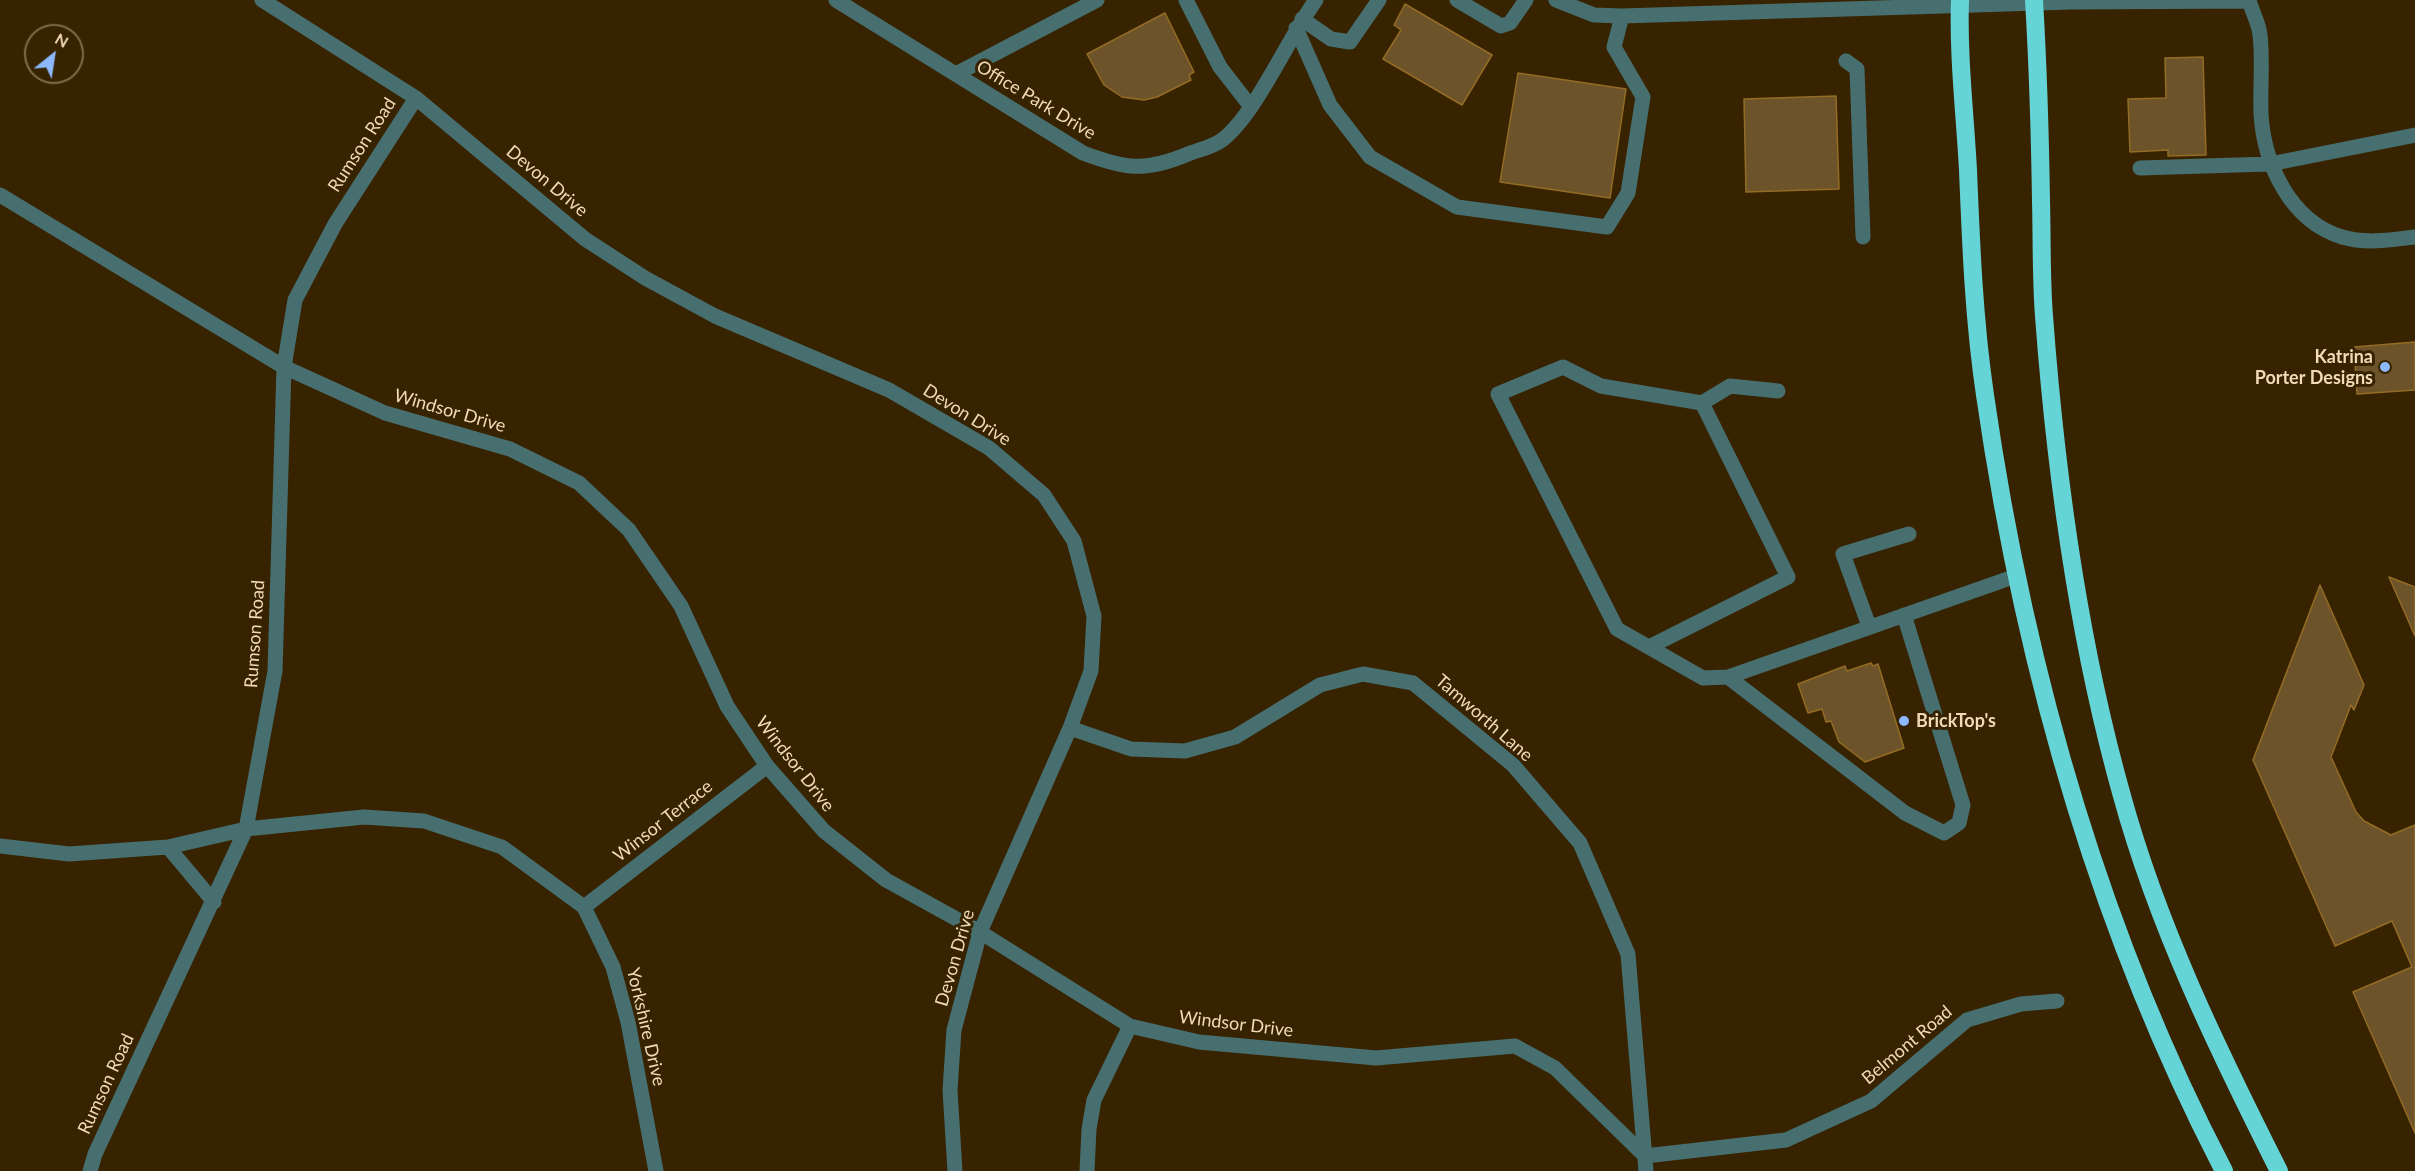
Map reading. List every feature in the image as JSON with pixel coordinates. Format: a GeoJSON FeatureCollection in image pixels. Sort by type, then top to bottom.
{"type":"FeatureCollection","features":[{"type":"Feature","properties":{"kind":"highway"},"geometry":{"type":"LineString","coordinates":[[2035,2],[2046,336],[2072,562],[2097,695],[2122,798],[2168,931],[2221,1056],[2279,1171]]}},
{"type":"Feature","properties":{"kind":"highway"},"geometry":{"type":"LineString","coordinates":[[1960,3],[1978,327],[1985,396],[2016,576],[2067,787],[2107,906],[2159,1036],[2224,1171]]}},
{"type":"Feature","properties":{"kind":"street","name":"Devon Drive"},"geometry":{"type":"LineString","coordinates":[[262,0],[416,98],[585,239],[645,278],[715,316],[889,390],[989,448],[1044,495],[1074,541],[1094,616],[1091,671],[1070,728],[980,932],[954,1030],[950,1090],[955,1171]]}},
{"type":"Feature","properties":{"kind":"street","name":"Office Park Drive"},"geometry":{"type":"LineString","coordinates":[[836,0],[1083,153],[1120,167],[1164,164],[1221,140],[1251,107],[1299,23],[1316,0]]}},
{"type":"Feature","properties":{"kind":"street"},"geometry":{"type":"LineString","coordinates":[[956,74],[1097,0]]}},
{"type":"Feature","properties":{"kind":"street"},"geometry":{"type":"LineString","coordinates":[[1186,0],[1220,67],[1251,107]]}},
{"type":"Feature","properties":{"kind":"street"},"geometry":{"type":"LineString","coordinates":[[1299,23],[1331,39],[1350,42],[1379,0]]}},
{"type":"Feature","properties":{"kind":"street"},"geometry":{"type":"LineString","coordinates":[[1457,0],[1501,26],[1510,23],[1526,0]]}},
{"type":"Feature","properties":{"kind":"street"},"geometry":{"type":"LineString","coordinates":[[1556,0],[1594,15],[1622,16],[1687,7],[2249,0],[2260,34],[2261,116],[2270,164],[2288,196],[2315,223],[2341,237],[2375,242],[2415,237]]}},
{"type":"Feature","properties":{"kind":"street"},"geometry":{"type":"LineString","coordinates":[[1299,23],[1330,105],[1370,157],[1457,207],[1607,227],[1628,193],[1643,97],[1614,47],[1622,16]]}},
{"type":"Feature","properties":{"kind":"street"},"geometry":{"type":"LineString","coordinates":[[1846,61],[1857,69],[1863,237]]}},
{"type":"Feature","properties":{"kind":"street","name":"Rumson Road"},"geometry":{"type":"LineString","coordinates":[[90,1171],[95,1154],[246,829],[275,671],[284,367],[295,300],[334,224],[416,98]]}},
{"type":"Feature","properties":{"kind":"street"},"geometry":{"type":"LineString","coordinates":[[2140,168],[2270,164],[2415,135]]}},
{"type":"Feature","properties":{"kind":"street","name":"Windsor Drive"},"geometry":{"type":"LineString","coordinates":[[0,195],[284,367],[385,412],[510,449],[579,483],[629,530],[681,606],[726,706],[767,766],[833,838],[886,880],[980,932],[1130,1026],[1199,1042],[1376,1058],[1515,1046],[1555,1068],[1645,1164]]}},
{"type":"Feature","properties":{"kind":"street"},"geometry":{"type":"LineString","coordinates":[[1778,391],[1730,386],[1702,403],[1601,386],[1563,367],[1498,394],[1617,629],[1703,678],[1728,677],[2016,576]]}},
{"type":"Feature","properties":{"kind":"street"},"geometry":{"type":"LineString","coordinates":[[1649,647],[1788,577],[1702,403]]}},
{"type":"Feature","properties":{"kind":"street"},"geometry":{"type":"LineString","coordinates":[[1869,626],[1843,554],[1909,534]]}},
{"type":"Feature","properties":{"kind":"street"},"geometry":{"type":"LineString","coordinates":[[1728,677],[1905,813],[1944,833],[1959,823],[1963,805],[1904,615]]}},
{"type":"Feature","properties":{"kind":"street","name":"Tamworth Lane"},"geometry":{"type":"LineString","coordinates":[[1070,728],[1131,749],[1185,750],[1235,737],[1320,685],[1363,674],[1413,683],[1513,765],[1580,843],[1628,954],[1645,1164]]}},
{"type":"Feature","properties":{"kind":"street","name":"Winsor Terrace"},"geometry":{"type":"LineString","coordinates":[[584,907],[767,766]]}},
{"type":"Feature","properties":{"kind":"street","name":"Yorkshire Drive"},"geometry":{"type":"LineString","coordinates":[[0,846],[69,854],[168,847],[246,829],[364,817],[424,821],[502,847],[584,907],[613,967],[628,1022],[656,1171]]}},
{"type":"Feature","properties":{"kind":"street"},"geometry":{"type":"LineString","coordinates":[[168,847],[214,902]]}},
{"type":"Feature","properties":{"kind":"street","name":"Belmont Road"},"geometry":{"type":"LineString","coordinates":[[1645,1164],[1786,1140],[1871,1101],[1966,1020],[2021,1004],[2057,1002]]}},
{"type":"Feature","properties":{"kind":"street"},"geometry":{"type":"LineString","coordinates":[[1087,1171],[1089,1129],[1094,1100],[1130,1026]]}},
{"type":"Feature","properties":{"kind":"building"},"geometry":{"type":"Polygon","coordinates":[[[1405,4],[1492,55],[1462,105],[1383,59],[1401,30],[1394,25],[1405,4]]]}},
{"type":"Feature","properties":{"kind":"building"},"geometry":{"type":"Polygon","coordinates":[[[1165,13],[1194,72],[1189,75],[1191,80],[1157,97],[1144,100],[1122,97],[1104,85],[1087,54],[1165,13]]]}},
{"type":"Feature","properties":{"kind":"building"},"geometry":{"type":"Polygon","coordinates":[[[2203,57],[2206,155],[2168,156],[2168,150],[2130,152],[2128,99],[2166,98],[2165,58],[2203,57]]]}},
{"type":"Feature","properties":{"kind":"building"},"geometry":{"type":"Polygon","coordinates":[[[1518,73],[1626,89],[1610,198],[1500,182],[1518,73]]]}},
{"type":"Feature","properties":{"kind":"building"},"geometry":{"type":"Polygon","coordinates":[[[1836,96],[1839,189],[1746,192],[1744,99],[1836,96]]]}},
{"type":"Feature","properties":{"kind":"building"},"geometry":{"type":"Polygon","coordinates":[[[2415,342],[2415,390],[2357,394],[2354,347],[2415,342]]]}},
{"type":"Feature","properties":{"kind":"building"},"geometry":{"type":"Polygon","coordinates":[[[2389,577],[2415,587],[2415,636],[2389,577]]]}},
{"type":"Feature","properties":{"kind":"building"},"geometry":{"type":"Polygon","coordinates":[[[2320,585],[2364,685],[2354,710],[2351,705],[2331,757],[2356,812],[2364,821],[2391,835],[2415,825],[2415,1133],[2353,992],[2412,967],[2392,921],[2335,946],[2253,760],[2320,585]]]}},
{"type":"Feature","properties":{"kind":"building"},"geometry":{"type":"Polygon","coordinates":[[[1871,663],[1873,666],[1878,664],[1904,748],[1865,762],[1839,742],[1831,721],[1826,722],[1822,709],[1808,713],[1798,684],[1845,666],[1847,671],[1871,663]]]}},
{"type":"Feature","properties":{"kind":"place","name":"Katrina Porter Designs"},"geometry":{"type":"Point","coordinates":[2385,367]}},
{"type":"Feature","properties":{"kind":"place","name":"BrickTop's"},"geometry":{"type":"Point","coordinates":[1904,721]}}]}
